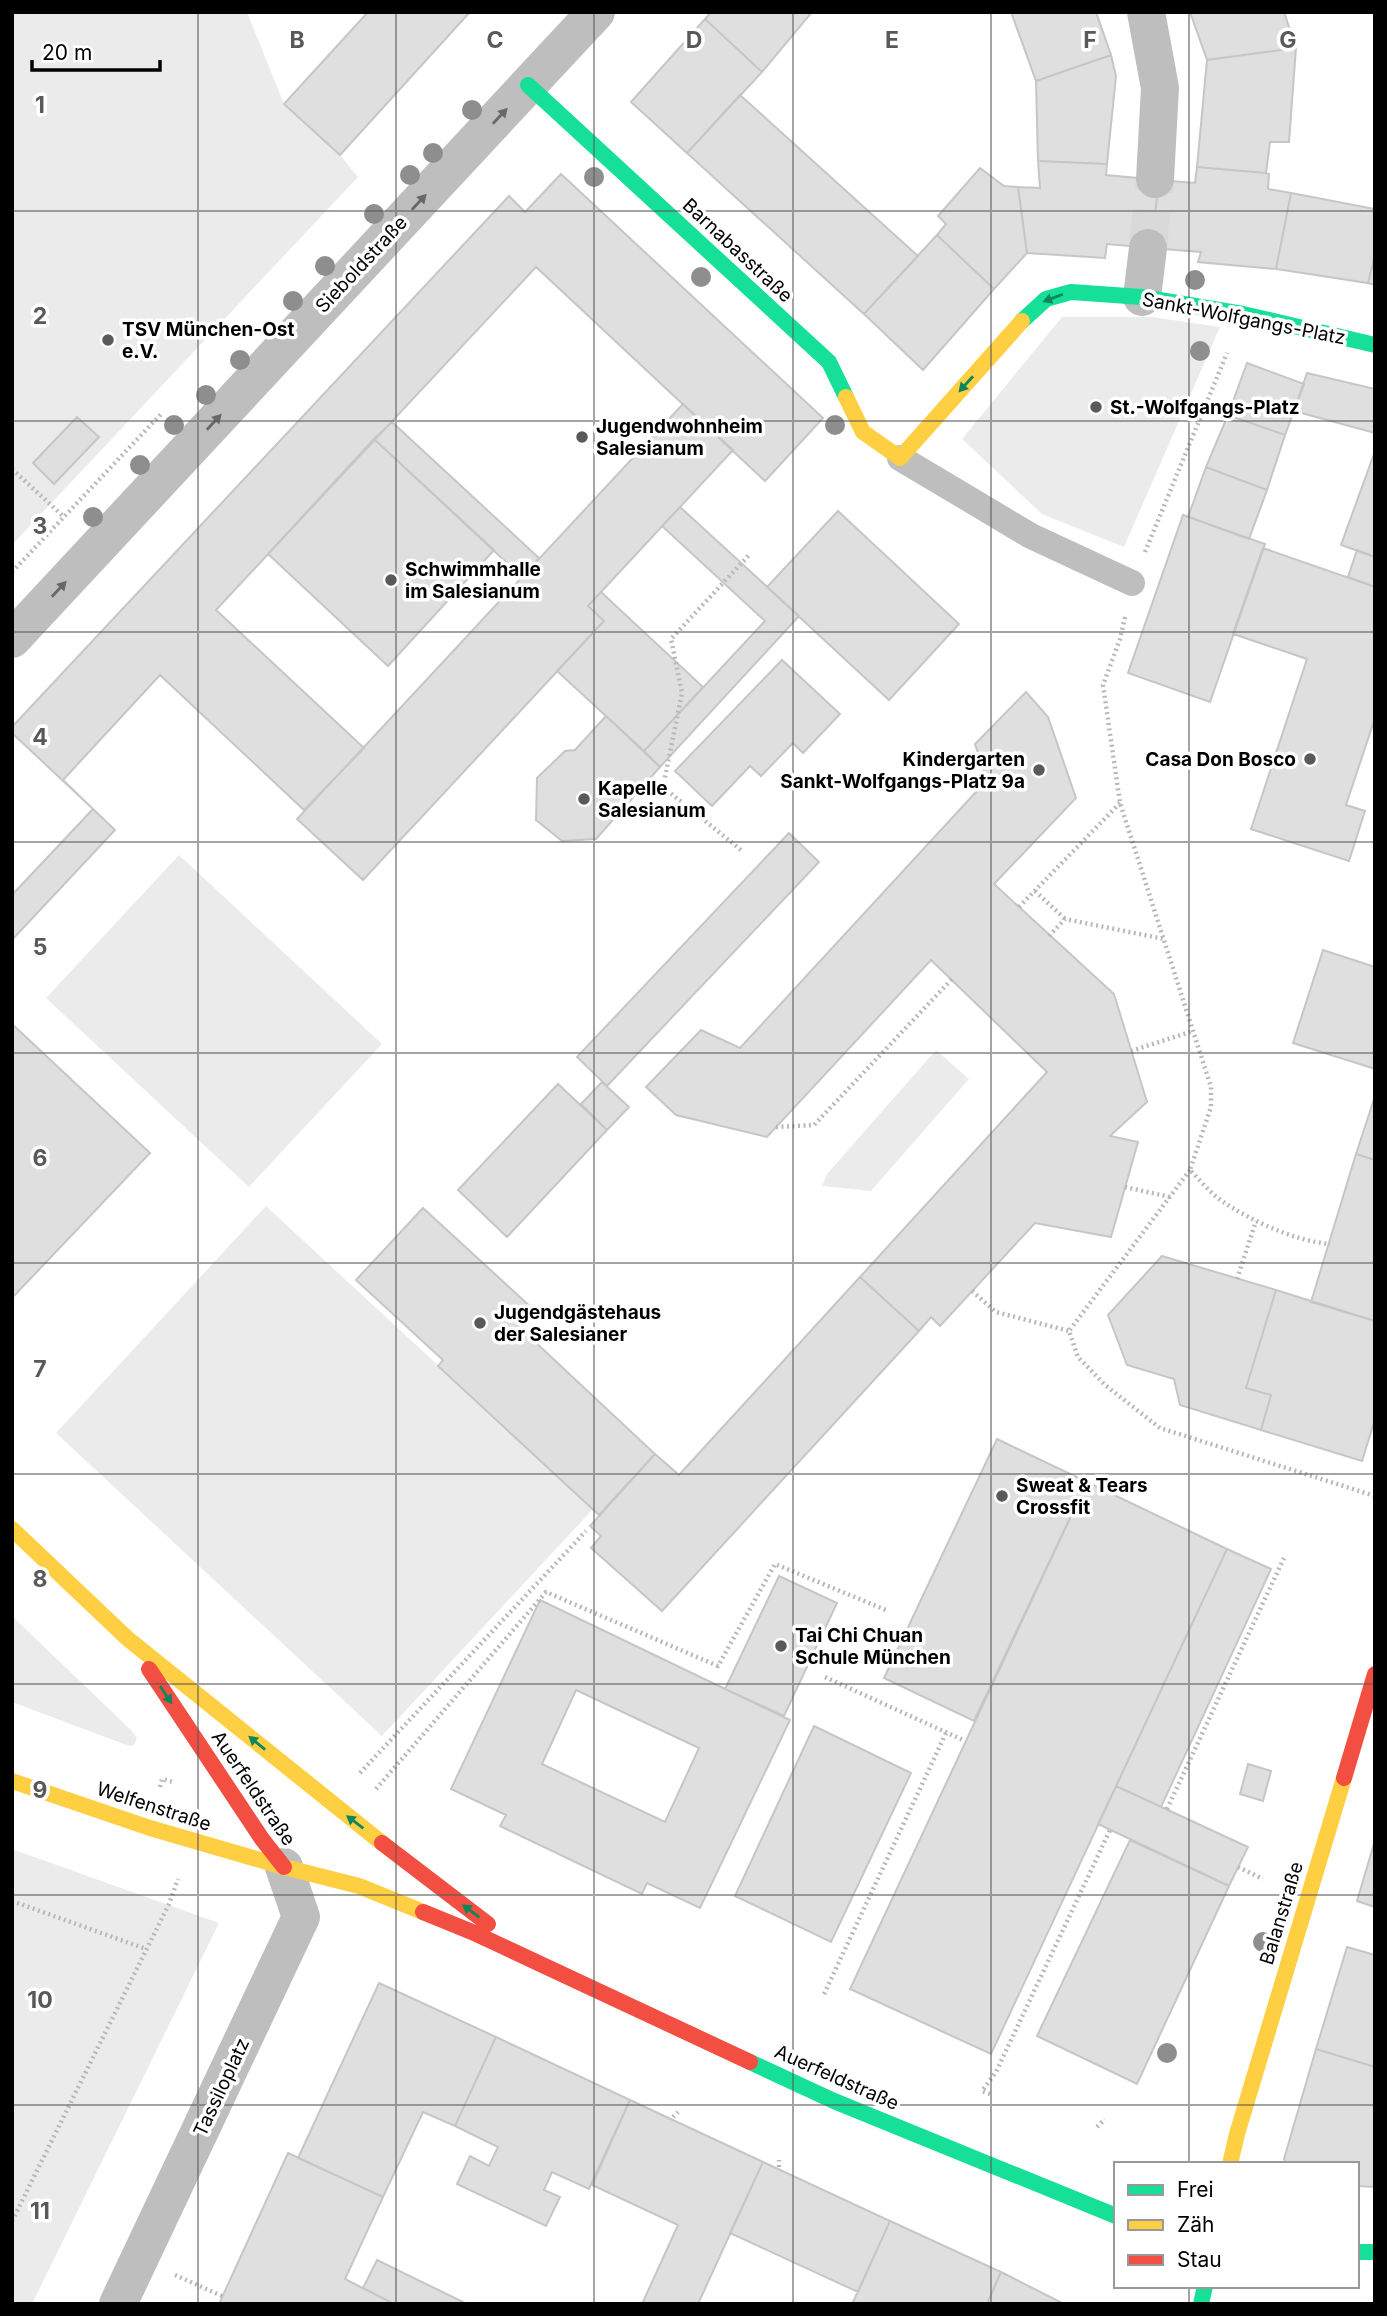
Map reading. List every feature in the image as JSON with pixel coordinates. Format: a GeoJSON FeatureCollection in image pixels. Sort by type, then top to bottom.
{"type":"FeatureCollection","features":[{"type":"Feature","properties":{"kind":"street","name":"Sieboldstraße"},"geometry":{"type":"LineString","coordinates":[[12,639],[596,12]]}},
{"type":"Feature","properties":{"kind":"street"},"geometry":{"type":"LineString","coordinates":[[1146,12],[1160,88],[1155,179]]}},
{"type":"Feature","properties":{"kind":"street","name":"Barnabasstraße"},"geometry":{"type":"LineString","coordinates":[[528,85],[829,362],[863,432],[900,458]]}},
{"type":"Feature","properties":{"kind":"street"},"geometry":{"type":"LineString","coordinates":[[1142,297],[1148,248]]}},
{"type":"Feature","properties":{"kind":"street","name":"Sankt-Wolfgangs-Platz"},"geometry":{"type":"LineString","coordinates":[[900,458],[1029,314],[1046,299],[1071,292],[1142,297],[1243,314],[1375,345]]}},
{"type":"Feature","properties":{"kind":"street","name":"Auerfeldstraße"},"geometry":{"type":"LineString","coordinates":[[12,1529],[128,1639],[349,1817],[545,1968]]}},
{"type":"Feature","properties":{"kind":"street","name":"Auerfeldstraße"},"geometry":{"type":"LineString","coordinates":[[128,1639],[262,1839],[284,1867],[359,1886],[472,1932],[834,2101],[1114,2215]]}},
{"type":"Feature","properties":{"kind":"street","name":"Balanstraße"},"geometry":{"type":"LineString","coordinates":[[1230,2162],[1375,1674]]}},
{"type":"Feature","properties":{"kind":"street","name":"Welfenstraße"},"geometry":{"type":"LineString","coordinates":[[12,1781],[150,1828],[284,1867]]}},
{"type":"Feature","properties":{"kind":"street","name":"Tassiloplatz"},"geometry":{"type":"LineString","coordinates":[[118,2304],[301,1917],[284,1867]]}},
{"type":"Feature","properties":{"kind":"lane"},"geometry":{"type":"LineString","coordinates":[[900,458],[1031,536],[1132,583]]}},
{"type":"Feature","properties":{"kind":"path"},"geometry":{"type":"LineString","coordinates":[[1069,1331],[1190,1170],[1211,1107],[1211,1087],[1120,803],[1103,685],[1120,639],[1132,583],[1243,314]]}},
{"type":"Feature","properties":{"kind":"path"},"geometry":{"type":"LineString","coordinates":[[12,469],[64,517]]}},
{"type":"Feature","properties":{"kind":"path"},"geometry":{"type":"LineString","coordinates":[[741,850],[663,787],[682,694],[671,639],[750,554]]}},
{"type":"Feature","properties":{"kind":"path"},"geometry":{"type":"LineString","coordinates":[[1019,907],[1120,803]]}},
{"type":"Feature","properties":{"kind":"path"},"geometry":{"type":"LineString","coordinates":[[1035,891],[1065,919],[1164,939]]}},
{"type":"Feature","properties":{"kind":"path"},"geometry":{"type":"LineString","coordinates":[[1049,936],[1065,919]]}},
{"type":"Feature","properties":{"kind":"path"},"geometry":{"type":"LineString","coordinates":[[776,1128],[814,1125],[951,979]]}},
{"type":"Feature","properties":{"kind":"path"},"geometry":{"type":"LineString","coordinates":[[1131,1051],[1193,1031]]}},
{"type":"Feature","properties":{"kind":"path"},"geometry":{"type":"LineString","coordinates":[[1190,1170],[1220,1200],[1256,1221],[1313,1242],[1330,1244]]}},
{"type":"Feature","properties":{"kind":"path"},"geometry":{"type":"LineString","coordinates":[[1125,1187],[1170,1197]]}},
{"type":"Feature","properties":{"kind":"path"},"geometry":{"type":"LineString","coordinates":[[1237,1279],[1256,1221]]}},
{"type":"Feature","properties":{"kind":"path"},"geometry":{"type":"LineString","coordinates":[[972,1291],[996,1312],[1069,1331]]}},
{"type":"Feature","properties":{"kind":"path"},"geometry":{"type":"LineString","coordinates":[[1069,1331],[1078,1357],[1105,1385],[1160,1428],[1375,1496]]}},
{"type":"Feature","properties":{"kind":"path"},"geometry":{"type":"LineString","coordinates":[[355,1779],[586,1531]]}},
{"type":"Feature","properties":{"kind":"path"},"geometry":{"type":"LineString","coordinates":[[1167,1809],[1284,1558]]}},
{"type":"Feature","properties":{"kind":"path"},"geometry":{"type":"LineString","coordinates":[[371,1794],[546,1592],[718,1666],[775,1564],[886,1610]]}},
{"type":"Feature","properties":{"kind":"path"},"geometry":{"type":"LineString","coordinates":[[825,1677],[963,1741]]}},
{"type":"Feature","properties":{"kind":"path"},"geometry":{"type":"LineString","coordinates":[[824,1994],[946,1733]]}},
{"type":"Feature","properties":{"kind":"path"},"geometry":{"type":"LineString","coordinates":[[990,2094],[982,2091],[996,2072],[1110,1830]]}},
{"type":"Feature","properties":{"kind":"path"},"geometry":{"type":"LineString","coordinates":[[1238,1867],[1263,1879]]}},
{"type":"Feature","properties":{"kind":"path"},"geometry":{"type":"LineString","coordinates":[[12,2221],[169,1904],[178,1879]]}},
{"type":"Feature","properties":{"kind":"path"},"geometry":{"type":"LineString","coordinates":[[12,1901],[146,1948]]}},
{"type":"Feature","properties":{"kind":"path"},"geometry":{"type":"LineString","coordinates":[[1097,2127],[1105,2119]]}},
{"type":"Feature","properties":{"kind":"path"},"geometry":{"type":"LineString","coordinates":[[779,2160],[779,2167]]}},
{"type":"Feature","properties":{"kind":"path"},"geometry":{"type":"LineString","coordinates":[[139,2259],[222,2296]]}},
{"type":"Feature","properties":{"kind":"shaded area","name":"TSV München-Ost e.V."},"geometry":{"type":"Polygon","coordinates":[[[12,12],[247,12],[284,104],[340,155],[358,177],[12,545],[12,12]]]}},
{"type":"Feature","properties":{"kind":"shaded area"},"geometry":{"type":"Polygon","coordinates":[[[1062,317],[1152,317],[1220,327],[1124,547],[1042,514],[962,439],[1062,317]]]}},
{"type":"Feature","properties":{"kind":"shaded area"},"geometry":{"type":"Polygon","coordinates":[[[179,855],[382,1044],[249,1187],[46,998],[179,855]]]}},
{"type":"Feature","properties":{"kind":"shaded area"},"geometry":{"type":"Polygon","coordinates":[[[936,1050],[969,1079],[871,1191],[822,1186],[827,1174],[936,1050]]]}},
{"type":"Feature","properties":{"kind":"shaded area"},"geometry":{"type":"Polygon","coordinates":[[[266,1206],[593,1509],[382,1736],[56,1433],[266,1206]]]}},
{"type":"Feature","properties":{"kind":"shaded area"},"geometry":{"type":"Polygon","coordinates":[[[12,1616],[132,1731],[137,1738],[134,1745],[129,1746],[12,1702],[12,1616]]]}},
{"type":"Feature","properties":{"kind":"shaded area"},"geometry":{"type":"Polygon","coordinates":[[[12,1849],[219,1923],[32,2304],[12,2304],[12,1849]]]}},
{"type":"Feature","properties":{"kind":"building"},"geometry":{"type":"Polygon","coordinates":[[[368,12],[470,12],[340,155],[284,104],[368,12]]]}},
{"type":"Feature","properties":{"kind":"building"},"geometry":{"type":"Polygon","coordinates":[[[711,12],[812,12],[762,72],[705,19],[711,12]]]}},
{"type":"Feature","properties":{"kind":"building"},"geometry":{"type":"Polygon","coordinates":[[[1011,12],[1096,12],[1111,55],[1036,81],[1011,12]]]}},
{"type":"Feature","properties":{"kind":"building"},"geometry":{"type":"Polygon","coordinates":[[[1190,12],[1284,12],[1296,48],[1207,60],[1190,12]]]}},
{"type":"Feature","properties":{"kind":"building"},"geometry":{"type":"Polygon","coordinates":[[[705,19],[762,72],[687,153],[631,102],[705,19]]]}},
{"type":"Feature","properties":{"kind":"building"},"geometry":{"type":"Polygon","coordinates":[[[1296,48],[1289,142],[1270,142],[1266,173],[1197,167],[1207,60],[1296,48]]]}},
{"type":"Feature","properties":{"kind":"building"},"geometry":{"type":"Polygon","coordinates":[[[1111,55],[1116,76],[1107,164],[1038,161],[1036,81],[1111,55]]]}},
{"type":"Feature","properties":{"kind":"building"},"geometry":{"type":"Polygon","coordinates":[[[740,95],[918,256],[864,314],[687,153],[740,95]]]}},
{"type":"Feature","properties":{"kind":"building"},"geometry":{"type":"Polygon","coordinates":[[[1038,161],[1107,164],[1106,175],[1159,180],[1151,248],[1107,244],[1105,258],[1027,253],[1018,187],[1040,188],[1038,161]]]}},
{"type":"Feature","properties":{"kind":"building"},"geometry":{"type":"Polygon","coordinates":[[[1197,167],[1266,173],[1269,174],[1268,189],[1291,193],[1276,269],[1198,262],[1201,252],[1151,248],[1159,180],[1195,183],[1197,167]]]}},
{"type":"Feature","properties":{"kind":"building"},"geometry":{"type":"Polygon","coordinates":[[[980,168],[1004,186],[1018,187],[1027,253],[994,289],[937,235],[946,224],[938,216],[980,168]]]}},
{"type":"Feature","properties":{"kind":"building"},"geometry":{"type":"Polygon","coordinates":[[[561,174],[823,418],[765,481],[536,267],[216,610],[364,748],[304,810],[160,675],[63,780],[93,809],[12,895],[12,727],[509,196],[525,212],[561,174]]]}},
{"type":"Feature","properties":{"kind":"building"},"geometry":{"type":"Polygon","coordinates":[[[1291,193],[1375,209],[1375,255],[1368,283],[1276,269],[1291,193]]]}},
{"type":"Feature","properties":{"kind":"building"},"geometry":{"type":"Polygon","coordinates":[[[937,235],[994,289],[923,370],[864,314],[937,235]]]}},
{"type":"Feature","properties":{"kind":"building"},"geometry":{"type":"Polygon","coordinates":[[[1375,255],[1375,285],[1368,283],[1375,255]]]}},
{"type":"Feature","properties":{"kind":"building"},"geometry":{"type":"Polygon","coordinates":[[[1247,363],[1304,384],[1285,435],[1228,415],[1247,363]]]}},
{"type":"Feature","properties":{"kind":"building"},"geometry":{"type":"Polygon","coordinates":[[[1307,373],[1375,389],[1375,433],[1294,411],[1307,373]]]}},
{"type":"Feature","properties":{"kind":"building"},"geometry":{"type":"Polygon","coordinates":[[[683,404],[733,450],[588,606],[604,621],[363,880],[297,819],[683,404]]]}},
{"type":"Feature","properties":{"kind":"building"},"geometry":{"type":"Polygon","coordinates":[[[1228,415],[1285,435],[1267,490],[1206,467],[1228,415]]]}},
{"type":"Feature","properties":{"kind":"building"},"geometry":{"type":"Polygon","coordinates":[[[77,417],[99,437],[54,484],[33,463],[77,417]]]}},
{"type":"Feature","properties":{"kind":"building"},"geometry":{"type":"Polygon","coordinates":[[[392,422],[539,558],[522,577],[374,439],[392,422]]]}},
{"type":"Feature","properties":{"kind":"building"},"geometry":{"type":"Polygon","coordinates":[[[374,439],[494,550],[388,666],[268,554],[374,439]]]}},
{"type":"Feature","properties":{"kind":"building"},"geometry":{"type":"Polygon","coordinates":[[[1375,451],[1375,557],[1341,545],[1375,451]]]}},
{"type":"Feature","properties":{"kind":"building"},"geometry":{"type":"Polygon","coordinates":[[[1206,467],[1267,490],[1249,539],[1188,517],[1206,467]]]}},
{"type":"Feature","properties":{"kind":"building"},"geometry":{"type":"Polygon","coordinates":[[[680,507],[799,616],[660,767],[644,751],[765,621],[662,526],[680,507]]]}},
{"type":"Feature","properties":{"kind":"building"},"geometry":{"type":"Polygon","coordinates":[[[838,511],[959,624],[889,700],[767,587],[838,511]]]}},
{"type":"Feature","properties":{"kind":"building"},"geometry":{"type":"Polygon","coordinates":[[[1183,515],[1265,544],[1210,702],[1128,673],[1183,515]]]}},
{"type":"Feature","properties":{"kind":"building"},"geometry":{"type":"Polygon","coordinates":[[[1263,548],[1375,587],[1375,718],[1346,805],[1365,811],[1349,861],[1251,829],[1307,659],[1233,634],[1263,548]]]}},
{"type":"Feature","properties":{"kind":"building"},"geometry":{"type":"Polygon","coordinates":[[[1357,550],[1375,557],[1375,587],[1348,577],[1357,550]]]}},
{"type":"Feature","properties":{"kind":"building"},"geometry":{"type":"Polygon","coordinates":[[[601,592],[703,687],[644,751],[557,671],[604,621],[588,606],[601,592]]]}},
{"type":"Feature","properties":{"kind":"building"},"geometry":{"type":"Polygon","coordinates":[[[782,660],[840,714],[803,753],[793,743],[761,776],[750,766],[712,806],[675,771],[782,660]]]}},
{"type":"Feature","properties":{"kind":"building"},"geometry":{"type":"Polygon","coordinates":[[[1026,692],[1048,717],[1076,798],[994,884],[1114,994],[1147,1102],[1110,1136],[1138,1142],[1111,1237],[1035,1223],[940,1326],[931,1317],[919,1331],[860,1277],[1047,1072],[931,960],[767,1137],[676,1115],[646,1087],[701,1030],[740,1048],[987,780],[975,744],[1026,692]]]}},
{"type":"Feature","properties":{"kind":"building","name":"Kapelle Salesianum"},"geometry":{"type":"Polygon","coordinates":[[[606,716],[660,767],[596,839],[562,841],[536,820],[537,778],[565,751],[575,750],[606,716]]]}},
{"type":"Feature","properties":{"kind":"building"},"geometry":{"type":"Polygon","coordinates":[[[12,733],[93,809],[12,895],[12,733]]]}},
{"type":"Feature","properties":{"kind":"building"},"geometry":{"type":"Polygon","coordinates":[[[93,809],[115,830],[12,940],[12,895],[93,809]]]}},
{"type":"Feature","properties":{"kind":"building"},"geometry":{"type":"Polygon","coordinates":[[[789,833],[819,862],[607,1086],[577,1057],[789,833]]]}},
{"type":"Feature","properties":{"kind":"building"},"geometry":{"type":"Polygon","coordinates":[[[1323,950],[1375,967],[1375,1069],[1293,1043],[1323,950]]]}},
{"type":"Feature","properties":{"kind":"building"},"geometry":{"type":"Polygon","coordinates":[[[12,1024],[150,1153],[12,1298],[12,1024]]]}},
{"type":"Feature","properties":{"kind":"building"},"geometry":{"type":"Polygon","coordinates":[[[602,1082],[629,1107],[607,1130],[581,1104],[602,1082]]]}},
{"type":"Feature","properties":{"kind":"building"},"geometry":{"type":"Polygon","coordinates":[[[558,1084],[607,1130],[507,1237],[458,1190],[558,1084]]]}},
{"type":"Feature","properties":{"kind":"building"},"geometry":{"type":"Polygon","coordinates":[[[1375,1096],[1375,1160],[1356,1154],[1375,1096]]]}},
{"type":"Feature","properties":{"kind":"building"},"geometry":{"type":"Polygon","coordinates":[[[1356,1154],[1375,1160],[1375,1321],[1311,1302],[1356,1154]]]}},
{"type":"Feature","properties":{"kind":"building"},"geometry":{"type":"Polygon","coordinates":[[[423,1208],[533,1309],[518,1326],[655,1454],[599,1515],[438,1366],[443,1360],[356,1280],[423,1208]]]}},
{"type":"Feature","properties":{"kind":"building"},"geometry":{"type":"Polygon","coordinates":[[[1162,1256],[1276,1290],[1246,1388],[1271,1395],[1261,1430],[1180,1405],[1174,1379],[1127,1365],[1108,1315],[1162,1256]]]}},
{"type":"Feature","properties":{"kind":"building"},"geometry":{"type":"Polygon","coordinates":[[[860,1277],[919,1331],[662,1611],[591,1548],[601,1536],[590,1526],[655,1454],[679,1475],[860,1277]]]}},
{"type":"Feature","properties":{"kind":"building"},"geometry":{"type":"Polygon","coordinates":[[[1276,1290],[1375,1321],[1375,1419],[1362,1461],[1261,1430],[1271,1395],[1246,1388],[1276,1290]]]}},
{"type":"Feature","properties":{"kind":"building"},"geometry":{"type":"Polygon","coordinates":[[[997,1439],[1087,1482],[974,1721],[884,1678],[997,1439]]]}},
{"type":"Feature","properties":{"kind":"building"},"geometry":{"type":"Polygon","coordinates":[[[1087,1482],[1227,1549],[991,2054],[850,1989],[1087,1482]]]}},
{"type":"Feature","properties":{"kind":"building"},"geometry":{"type":"Polygon","coordinates":[[[1227,1549],[1271,1569],[1161,1807],[1116,1786],[1227,1549]]]}},
{"type":"Feature","properties":{"kind":"building","name":"Tai Chi Chuan Schule München"},"geometry":{"type":"Polygon","coordinates":[[[779,1576],[837,1603],[784,1716],[725,1689],[779,1576]]]}},
{"type":"Feature","properties":{"kind":"building"},"geometry":{"type":"Polygon","coordinates":[[[540,1600],[790,1720],[700,1908],[647,1883],[642,1894],[500,1826],[506,1815],[451,1789],[540,1600]],[[576,1690],[542,1764],[665,1822],[699,1748],[576,1690]]]}},
{"type":"Feature","properties":{"kind":"building"},"geometry":{"type":"Polygon","coordinates":[[[814,1726],[911,1773],[831,1942],[735,1896],[814,1726]]]}},
{"type":"Feature","properties":{"kind":"building"},"geometry":{"type":"Polygon","coordinates":[[[1248,1764],[1271,1771],[1263,1801],[1240,1794],[1248,1764]]]}},
{"type":"Feature","properties":{"kind":"building"},"geometry":{"type":"Polygon","coordinates":[[[1116,1786],[1248,1847],[1229,1886],[1098,1824],[1116,1786]]]}},
{"type":"Feature","properties":{"kind":"building"},"geometry":{"type":"Polygon","coordinates":[[[1130,1840],[1229,1886],[1137,2084],[1037,2036],[1130,1840]]]}},
{"type":"Feature","properties":{"kind":"building"},"geometry":{"type":"Polygon","coordinates":[[[1375,1840],[1375,1907],[1357,1901],[1375,1840]]]}},
{"type":"Feature","properties":{"kind":"building"},"geometry":{"type":"Polygon","coordinates":[[[1347,1947],[1375,1955],[1375,2067],[1316,2049],[1347,1947]]]}},
{"type":"Feature","properties":{"kind":"building"},"geometry":{"type":"Polygon","coordinates":[[[379,1983],[496,2037],[455,2126],[423,2112],[383,2197],[298,2158],[379,1983]]]}},
{"type":"Feature","properties":{"kind":"building"},"geometry":{"type":"Polygon","coordinates":[[[496,2037],[630,2100],[589,2189],[552,2172],[544,2190],[560,2197],[546,2226],[457,2184],[470,2156],[489,2166],[498,2147],[455,2126],[496,2037]]]}},
{"type":"Feature","properties":{"kind":"building"},"geometry":{"type":"Polygon","coordinates":[[[1316,2049],[1375,2067],[1375,2187],[1359,2186],[1359,2162],[1285,2162],[1316,2049]]]}},
{"type":"Feature","properties":{"kind":"building"},"geometry":{"type":"Polygon","coordinates":[[[630,2100],[763,2162],[698,2304],[642,2304],[678,2225],[592,2185],[630,2100]]]}},
{"type":"Feature","properties":{"kind":"building"},"geometry":{"type":"Polygon","coordinates":[[[288,2153],[383,2197],[345,2279],[394,2304],[219,2304],[288,2153]]]}},
{"type":"Feature","properties":{"kind":"building"},"geometry":{"type":"Polygon","coordinates":[[[763,2162],[890,2221],[858,2292],[730,2233],[763,2162]]]}},
{"type":"Feature","properties":{"kind":"building"},"geometry":{"type":"Polygon","coordinates":[[[890,2221],[1001,2272],[987,2304],[852,2304],[890,2221]]]}},
{"type":"Feature","properties":{"kind":"building"},"geometry":{"type":"Polygon","coordinates":[[[377,2260],[467,2304],[394,2304],[363,2288],[377,2260]]]}},
{"type":"Feature","properties":{"kind":"building"},"geometry":{"type":"Polygon","coordinates":[[[1001,2272],[1064,2304],[987,2304],[1001,2272]]]}},
{"type":"Feature","properties":{"kind":"tunnel"},"geometry":{"type":"LineString","coordinates":[[1148,248],[1155,179]]}},
{"type":"Feature","properties":{"kind":"traffic: fast"},"geometry":{"type":"LineString","coordinates":[[528,85],[829,362],[846,397]]}},
{"type":"Feature","properties":{"kind":"traffic: fast"},"geometry":{"type":"LineString","coordinates":[[1022,321],[1046,299],[1071,292],[1142,297],[1243,314],[1375,345]]}},
{"type":"Feature","properties":{"kind":"traffic: fast"},"geometry":{"type":"LineString","coordinates":[[750,2062],[834,2101],[1114,2215]]}},
{"type":"Feature","properties":{"kind":"traffic: fast"},"geometry":{"type":"LineString","coordinates":[[1359,2252],[1375,2252]]}},
{"type":"Feature","properties":{"kind":"traffic: fast"},"geometry":{"type":"LineString","coordinates":[[1201,2304],[1205,2288]]}},
{"type":"Feature","properties":{"kind":"traffic: slow"},"geometry":{"type":"LineString","coordinates":[[846,397],[863,432],[900,458],[1022,321]]}},
{"type":"Feature","properties":{"kind":"traffic: slow"},"geometry":{"type":"LineString","coordinates":[[12,1529],[128,1639],[382,1843]]}},
{"type":"Feature","properties":{"kind":"traffic: slow"},"geometry":{"type":"LineString","coordinates":[[1230,2162],[1344,1778]]}},
{"type":"Feature","properties":{"kind":"traffic: slow"},"geometry":{"type":"LineString","coordinates":[[12,1781],[150,1828],[359,1886],[423,1912]]}},
{"type":"Feature","properties":{"kind":"traffic: jam"},"geometry":{"type":"LineString","coordinates":[[149,1669],[262,1839],[284,1867]]}},
{"type":"Feature","properties":{"kind":"traffic: jam"},"geometry":{"type":"LineString","coordinates":[[1344,1778],[1375,1674]]}},
{"type":"Feature","properties":{"kind":"traffic: jam"},"geometry":{"type":"LineString","coordinates":[[382,1843],[488,1924]]}},
{"type":"Feature","properties":{"kind":"traffic: jam"},"geometry":{"type":"LineString","coordinates":[[423,1912],[472,1932],[750,2062]]}},
{"type":"Feature","properties":{"kind":"place","name":"TSV München-Ost e.V."},"geometry":{"type":"Point","coordinates":[108,340]}},
{"type":"Feature","properties":{"kind":"place","name":"St.-Wolfgangs-Platz"},"geometry":{"type":"Point","coordinates":[1096,407]}},
{"type":"Feature","properties":{"kind":"place","name":"Jugendwohnheim Salesianum"},"geometry":{"type":"Point","coordinates":[582,437]}},
{"type":"Feature","properties":{"kind":"place","name":"Schwimmhalle im Salesianum"},"geometry":{"type":"Point","coordinates":[391,580]}},
{"type":"Feature","properties":{"kind":"place","name":"Casa Don Bosco"},"geometry":{"type":"Point","coordinates":[1310,759]}},
{"type":"Feature","properties":{"kind":"place","name":"Kindergarten Sankt-Wolfgangs-Platz 9a"},"geometry":{"type":"Point","coordinates":[1039,770]}},
{"type":"Feature","properties":{"kind":"place","name":"Kapelle Salesianum"},"geometry":{"type":"Point","coordinates":[584,799]}},
{"type":"Feature","properties":{"kind":"place","name":"Jugendgästehaus der Salesianer"},"geometry":{"type":"Point","coordinates":[480,1323]}},
{"type":"Feature","properties":{"kind":"place","name":"Sweat & Tears Crossfit"},"geometry":{"type":"Point","coordinates":[1002,1496]}},
{"type":"Feature","properties":{"kind":"place","name":"Tai Chi Chuan Schule München"},"geometry":{"type":"Point","coordinates":[781,1646]}}]}
